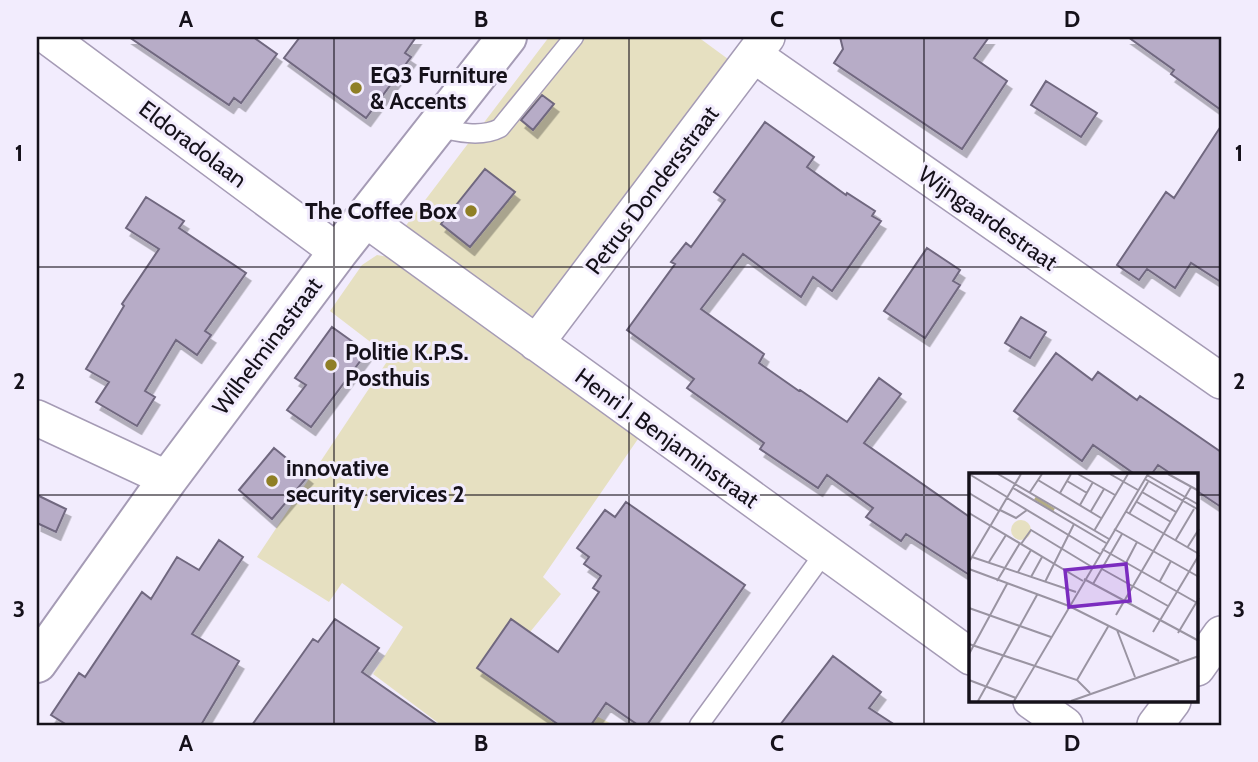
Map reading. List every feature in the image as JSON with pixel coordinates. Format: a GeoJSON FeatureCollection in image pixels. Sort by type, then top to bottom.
{"type":"FeatureCollection","features":[{"type":"Feature","properties":{"kind":"street","name":"Eldoradolaan"},"geometry":{"type":"LineString","coordinates":[[48,37],[338,252]]}},
{"type":"Feature","properties":{"kind":"street","name":"Wilhelminastraat"},"geometry":{"type":"LineString","coordinates":[[37,663],[168,479],[338,252],[507,37]]}},
{"type":"Feature","properties":{"kind":"street","name":"Petrus Dondersstraat"},"geometry":{"type":"LineString","coordinates":[[536,343],[761,46]]}},
{"type":"Feature","properties":{"kind":"street","name":"Wijngaardestraat"},"geometry":{"type":"LineString","coordinates":[[761,46],[1221,381]]}},
{"type":"Feature","properties":{"kind":"street","name":"Henri J. Benjaminstraat"},"geometry":{"type":"LineString","coordinates":[[364,218],[969,656]]}},
{"type":"Feature","properties":{"kind":"street"},"geometry":{"type":"LineString","coordinates":[[37,418],[168,479]]}},
{"type":"Feature","properties":{"kind":"street"},"geometry":{"type":"LineString","coordinates":[[1198,667],[1221,634]]}},
{"type":"Feature","properties":{"kind":"street"},"geometry":{"type":"LineString","coordinates":[[1032,702],[1065,725]]}},
{"type":"Feature","properties":{"kind":"street"},"geometry":{"type":"LineString","coordinates":[[1155,725],[1172,702]]}},
{"type":"Feature","properties":{"kind":"lane"},"geometry":{"type":"LineString","coordinates":[[436,127],[457,132],[481,133],[491,133],[500,128],[574,37]]}},
{"type":"Feature","properties":{"kind":"lane"},"geometry":{"type":"LineString","coordinates":[[699,725],[825,552]]}},
{"type":"Feature","properties":{"kind":"shaded area"},"geometry":{"type":"Polygon","coordinates":[[[549,37],[698,37],[728,59],[529,321],[404,228],[549,37]]]}},
{"type":"Feature","properties":{"kind":"shaded area"},"geometry":{"type":"Polygon","coordinates":[[[377,255],[395,258],[640,436],[543,577],[561,594],[526,637],[547,691],[614,725],[441,725],[373,674],[403,627],[342,583],[329,602],[257,557],[390,357],[330,311],[362,265],[377,255]]]}},
{"type":"Feature","properties":{"kind":"building"},"geometry":{"type":"Polygon","coordinates":[[[129,37],[253,37],[277,54],[241,103],[234,98],[229,105],[129,37]]]}},
{"type":"Feature","properties":{"kind":"building","name":"EQ3 Furniture & Accents"},"geometry":{"type":"Polygon","coordinates":[[[300,37],[416,37],[405,53],[411,57],[366,118],[284,58],[300,37]]]}},
{"type":"Feature","properties":{"kind":"building"},"geometry":{"type":"Polygon","coordinates":[[[840,37],[989,37],[974,58],[1007,81],[962,149],[834,63],[843,49],[840,37]]]}},
{"type":"Feature","properties":{"kind":"building"},"geometry":{"type":"Polygon","coordinates":[[[1128,37],[1221,37],[1221,110],[1171,74],[1174,70],[1128,37]]]}},
{"type":"Feature","properties":{"kind":"building"},"geometry":{"type":"Polygon","coordinates":[[[1046,81],[1097,113],[1081,137],[1031,105],[1046,81]]]}},
{"type":"Feature","properties":{"kind":"building"},"geometry":{"type":"Polygon","coordinates":[[[542,95],[554,104],[533,130],[521,120],[542,95]]]}},
{"type":"Feature","properties":{"kind":"building"},"geometry":{"type":"Polygon","coordinates":[[[765,122],[814,157],[807,167],[846,195],[847,193],[875,211],[872,216],[881,221],[832,291],[813,277],[801,297],[743,254],[701,309],[764,354],[759,363],[847,422],[879,378],[901,394],[864,443],[969,517],[969,575],[906,534],[901,541],[866,517],[873,508],[827,475],[818,488],[760,449],[764,443],[687,388],[694,379],[627,330],[675,264],[671,262],[686,243],[691,247],[725,200],[714,192],[765,122]]]}},
{"type":"Feature","properties":{"kind":"building"},"geometry":{"type":"Polygon","coordinates":[[[1221,126],[1221,282],[1191,263],[1175,288],[1147,269],[1139,280],[1117,265],[1166,192],[1174,198],[1221,126]]]}},
{"type":"Feature","properties":{"kind":"building"},"geometry":{"type":"Polygon","coordinates":[[[485,169],[515,192],[470,247],[441,224],[485,169]]]}},
{"type":"Feature","properties":{"kind":"building"},"geometry":{"type":"Polygon","coordinates":[[[146,197],[184,221],[179,228],[246,273],[205,331],[211,335],[197,355],[176,340],[145,391],[155,397],[137,426],[96,402],[109,382],[86,369],[124,306],[122,304],[159,249],[126,228],[146,197]]]}},
{"type":"Feature","properties":{"kind":"building"},"geometry":{"type":"Polygon","coordinates":[[[927,248],[960,270],[953,281],[960,285],[925,338],[884,311],[927,248]]]}},
{"type":"Feature","properties":{"kind":"building"},"geometry":{"type":"Polygon","coordinates":[[[1021,317],[1046,332],[1030,358],[1005,343],[1021,317]]]}},
{"type":"Feature","properties":{"kind":"building","name":"Politie K.P.S. Posthuis"},"geometry":{"type":"Polygon","coordinates":[[[332,327],[367,352],[311,427],[287,410],[306,385],[295,378],[332,327]]]}},
{"type":"Feature","properties":{"kind":"building"},"geometry":{"type":"Polygon","coordinates":[[[1056,353],[1092,380],[1098,372],[1137,400],[1140,396],[1221,452],[1221,507],[1198,492],[1198,473],[1170,473],[1158,465],[1152,473],[1133,473],[1093,445],[1082,461],[1014,411],[1056,353]]]}},
{"type":"Feature","properties":{"kind":"building"},"geometry":{"type":"Polygon","coordinates":[[[274,448],[308,476],[272,519],[239,490],[274,448]]]}},
{"type":"Feature","properties":{"kind":"building"},"geometry":{"type":"Polygon","coordinates":[[[37,495],[66,509],[56,532],[37,523],[37,495]]]}},
{"type":"Feature","properties":{"kind":"building"},"geometry":{"type":"Polygon","coordinates":[[[626,502],[745,585],[647,725],[638,725],[606,703],[591,725],[559,725],[477,668],[511,619],[558,652],[599,592],[593,588],[601,576],[584,564],[589,557],[577,548],[605,510],[615,517],[626,502]]]}},
{"type":"Feature","properties":{"kind":"building"},"geometry":{"type":"Polygon","coordinates":[[[219,540],[243,557],[192,634],[239,661],[201,725],[67,725],[51,715],[79,673],[85,677],[142,592],[151,599],[177,557],[199,570],[219,540]]]}},
{"type":"Feature","properties":{"kind":"building"},"geometry":{"type":"Polygon","coordinates":[[[335,619],[379,648],[362,672],[438,725],[252,725],[313,639],[318,642],[335,619]]]}},
{"type":"Feature","properties":{"kind":"building"},"geometry":{"type":"Polygon","coordinates":[[[833,656],[881,692],[869,708],[895,725],[780,725],[833,656]]]}},
{"type":"Feature","properties":{"kind":"place","name":"EQ3 Furniture & Accents"},"geometry":{"type":"Point","coordinates":[356,88]}},
{"type":"Feature","properties":{"kind":"place","name":"The Coffee Box"},"geometry":{"type":"Point","coordinates":[471,211]}},
{"type":"Feature","properties":{"kind":"place","name":"Politie K.P.S. Posthuis"},"geometry":{"type":"Point","coordinates":[331,365]}},
{"type":"Feature","properties":{"kind":"place","name":"innovative security services 2"},"geometry":{"type":"Point","coordinates":[272,481]}}]}
